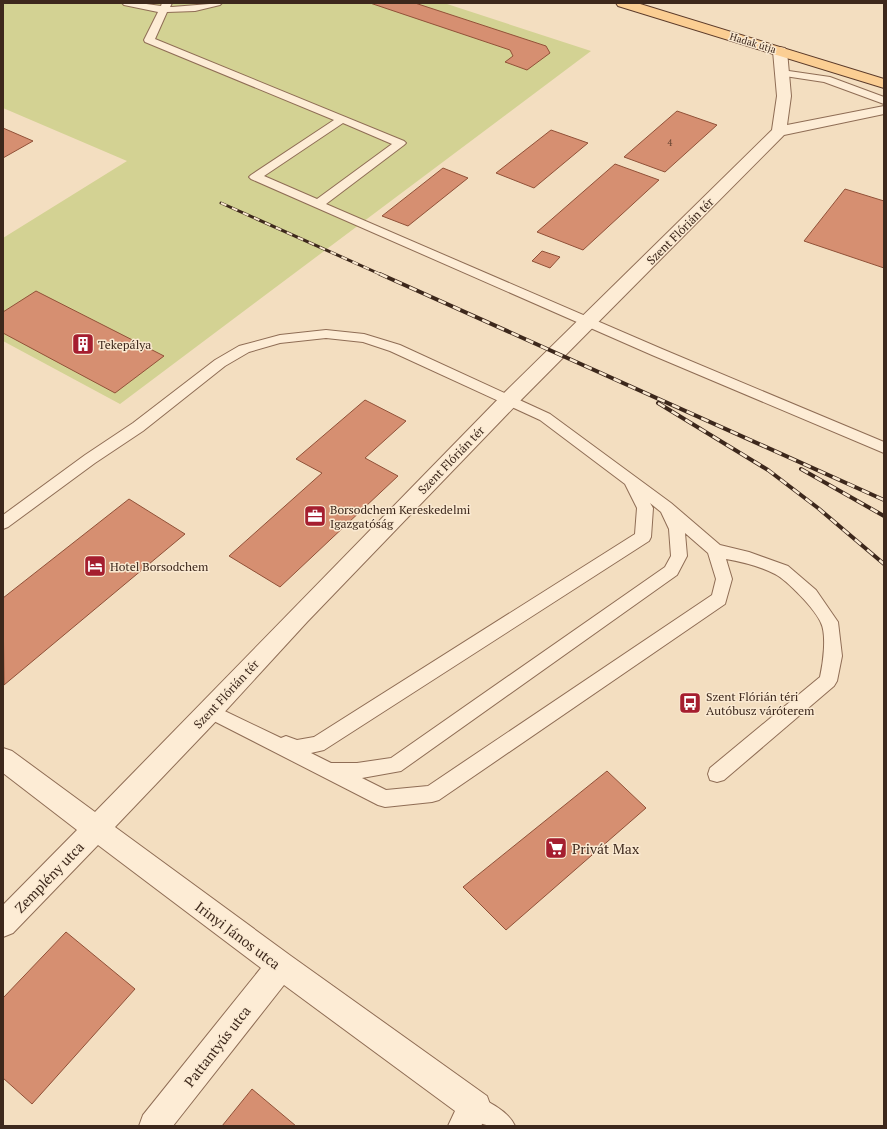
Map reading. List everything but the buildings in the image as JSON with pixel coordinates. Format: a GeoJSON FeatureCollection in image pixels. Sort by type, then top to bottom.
{"type":"FeatureCollection","features":[{"type":"Feature","properties":{"kind":"main road","name":"Hadak útja"},"geometry":{"type":"LineString","coordinates":[[623,3],[884,84]]}},
{"type":"Feature","properties":{"kind":"street"},"geometry":{"type":"LineString","coordinates":[[780,51],[784,96],[779,131],[884,110]]}},
{"type":"Feature","properties":{"kind":"street","name":"Szent Flórián tér"},"geometry":{"type":"LineString","coordinates":[[96,829],[299,616],[509,400],[779,131]]}},
{"type":"Feature","properties":{"kind":"street","name":"Irinyi János utca"},"geometry":{"type":"LineString","coordinates":[[3,759],[281,966],[469,1116]]}},
{"type":"Feature","properties":{"kind":"street","name":"Zemplény utca"},"geometry":{"type":"LineString","coordinates":[[3,924],[96,829]]}},
{"type":"Feature","properties":{"kind":"street","name":"Pattantyús utca"},"geometry":{"type":"LineString","coordinates":[[154,1126],[281,966]]}},
{"type":"Feature","properties":{"kind":"lane"},"geometry":{"type":"LineString","coordinates":[[127,3],[141,7],[165,6],[194,8],[217,3]]}},
{"type":"Feature","properties":{"kind":"lane"},"geometry":{"type":"LineString","coordinates":[[165,6],[149,40],[400,143],[318,204]]}},
{"type":"Feature","properties":{"kind":"lane"},"geometry":{"type":"LineString","coordinates":[[782,73],[826,79],[884,101]]}},
{"type":"Feature","properties":{"kind":"lane"},"geometry":{"type":"LineString","coordinates":[[342,119],[255,178],[884,448]]}},
{"type":"Feature","properties":{"kind":"lane"},"geometry":{"type":"LineString","coordinates":[[3,523],[90,459],[138,427],[220,364],[244,349],[280,338],[326,334],[364,338],[396,348],[545,417],[666,507],[715,550],[749,558],[782,570],[810,595],[830,622],[833,656],[828,681],[717,774]]}},
{"type":"Feature","properties":{"kind":"lane"},"geometry":{"type":"LineString","coordinates":[[258,735],[297,748],[318,744],[643,537],[645,508],[629,480]]}},
{"type":"Feature","properties":{"kind":"lane"},"geometry":{"type":"LineString","coordinates":[[327,770],[357,771],[394,765],[671,571],[679,556],[677,529],[666,507]]}},
{"type":"Feature","properties":{"kind":"lane"},"geometry":{"type":"LineString","coordinates":[[210,711],[385,799],[432,794],[719,599],[724,579],[715,550]]}},
{"type":"Feature","properties":{"kind":"lane"},"geometry":{"type":"LineString","coordinates":[[469,1116],[504,1126]]}},
{"type":"Feature","properties":{"kind":"shaded area"},"geometry":{"type":"Polygon","coordinates":[[[3,3],[444,3],[591,51],[120,404],[3,341],[3,238],[127,161],[3,108],[3,3]]]}},
{"type":"Feature","properties":{"kind":"railway"},"geometry":{"type":"LineString","coordinates":[[221,203],[382,275]]}},
{"type":"Feature","properties":{"kind":"railway"},"geometry":{"type":"LineString","coordinates":[[380,274],[884,500]]}},
{"type":"Feature","properties":{"kind":"railway"},"geometry":{"type":"LineString","coordinates":[[658,403],[768,470],[818,508],[884,564]]}},
{"type":"Feature","properties":{"kind":"railway"},"geometry":{"type":"LineString","coordinates":[[801,469],[884,516]]}},
{"type":"Feature","properties":{"kind":"place","name":"Tekepálya"},"geometry":{"type":"Point","coordinates":[83,344]}},
{"type":"Feature","properties":{"kind":"place","name":"Borsodchem Kereskedelmi Igazgatóság"},"geometry":{"type":"Point","coordinates":[315,516]}},
{"type":"Feature","properties":{"kind":"place","name":"Hotel Borsodchem"},"geometry":{"type":"Point","coordinates":[95,566]}},
{"type":"Feature","properties":{"kind":"place","name":"Szent Flórián téri Autóbusz váróterem"},"geometry":{"type":"Point","coordinates":[690,703]}},
{"type":"Feature","properties":{"kind":"place","name":"Privát Max"},"geometry":{"type":"Point","coordinates":[556,848]}}]}
